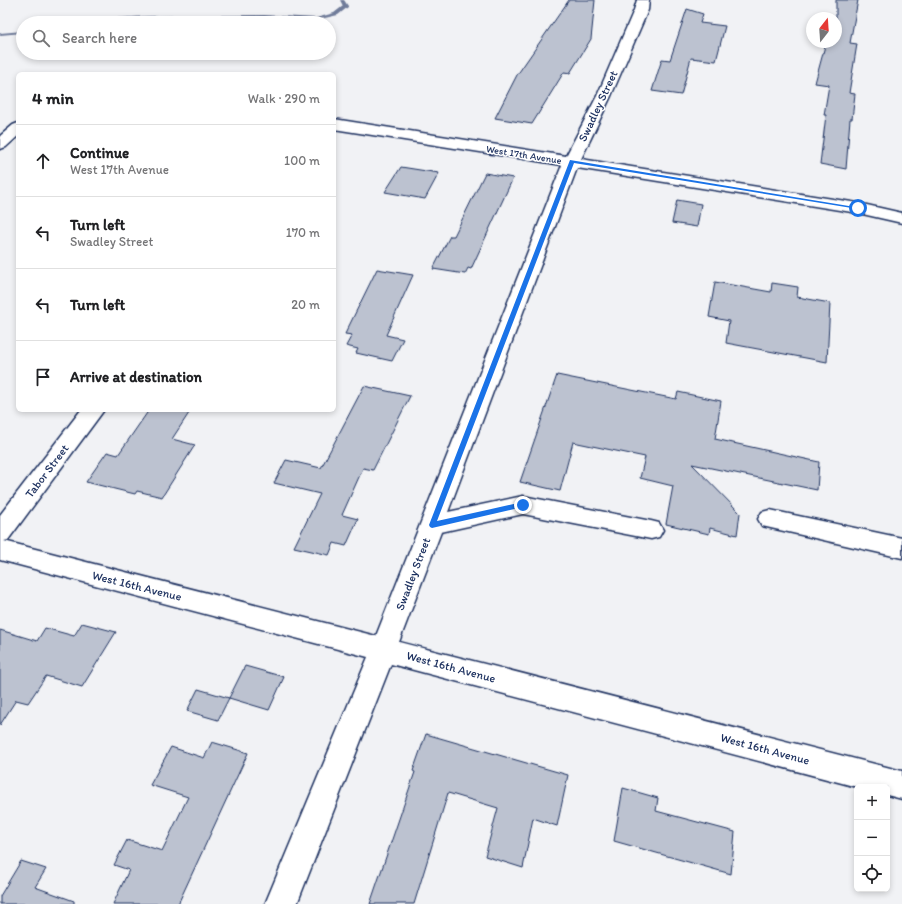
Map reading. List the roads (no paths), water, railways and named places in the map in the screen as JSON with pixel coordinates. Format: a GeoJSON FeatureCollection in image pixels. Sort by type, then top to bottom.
{"type":"FeatureCollection","features":[{"type":"Feature","properties":{"kind":"street","name":"Swadley Street"},"geometry":{"type":"LineString","coordinates":[[281,904],[384,649],[572,161],[604,96],[641,10],[643,0]]}},
{"type":"Feature","properties":{"kind":"street","name":"West 17th Avenue"},"geometry":{"type":"LineString","coordinates":[[336,124],[858,208],[902,218]]}},
{"type":"Feature","properties":{"kind":"street"},"geometry":{"type":"LineString","coordinates":[[0,144],[16,130]]}},
{"type":"Feature","properties":{"kind":"street","name":"Tabor Street"},"geometry":{"type":"LineString","coordinates":[[0,533],[91,412]]}},
{"type":"Feature","properties":{"kind":"street"},"geometry":{"type":"LineString","coordinates":[[432,525],[523,505],[650,530]]}},
{"type":"Feature","properties":{"kind":"street"},"geometry":{"type":"LineString","coordinates":[[770,519],[902,548]]}},
{"type":"Feature","properties":{"kind":"street","name":"West 16th Avenue"},"geometry":{"type":"LineString","coordinates":[[0,550],[902,785]]}},
{"type":"Feature","properties":{"kind":"waterway"},"geometry":{"type":"LineString","coordinates":[[328,16],[336,14],[346,6],[342,0]]}},
{"type":"Feature","properties":{"kind":"waterway"},"geometry":{"type":"LineString","coordinates":[[0,34],[16,33]]}}]}
